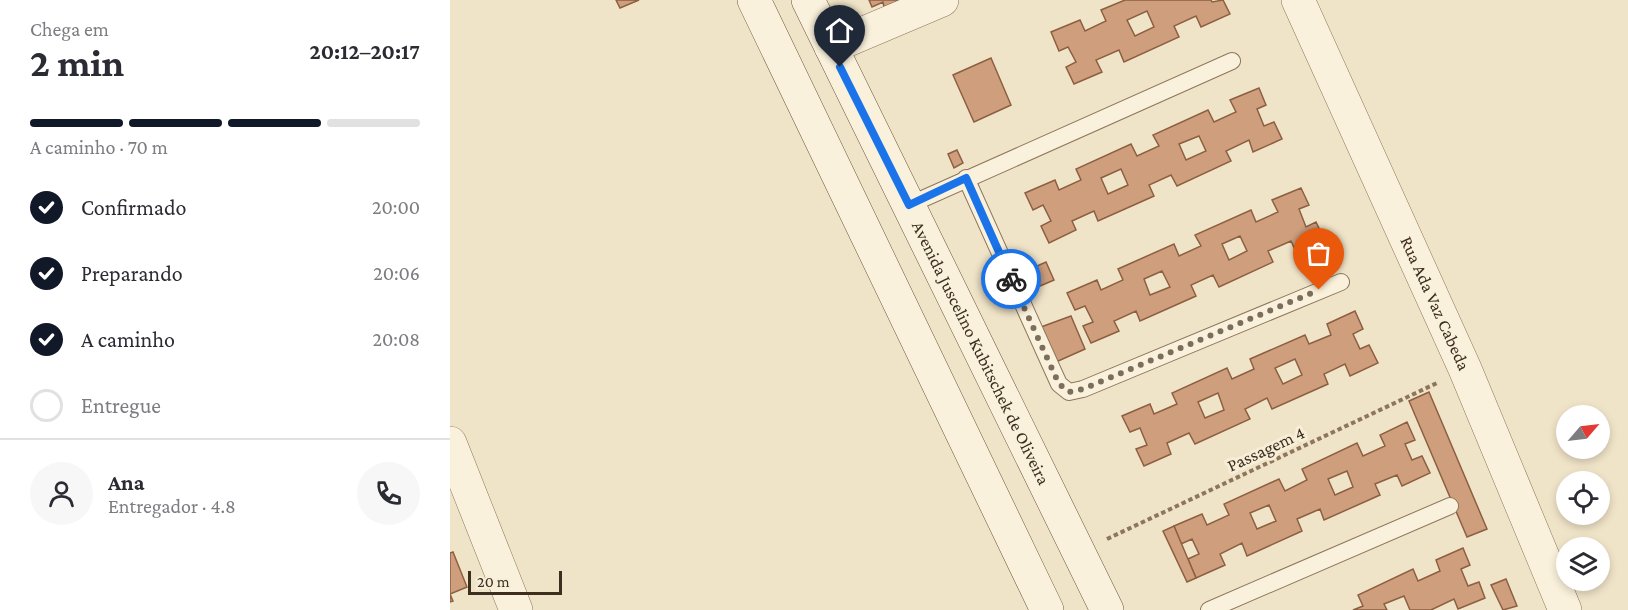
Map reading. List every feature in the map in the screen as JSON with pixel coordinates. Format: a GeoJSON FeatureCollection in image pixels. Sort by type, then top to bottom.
{"type":"FeatureCollection","features":[{"type":"Feature","properties":{"kind":"main road"},"geometry":{"type":"LineString","coordinates":[[754,0],[1047,610]]}},
{"type":"Feature","properties":{"kind":"main road","name":"Avenida Juscelino Kubitschek de Oliveira"},"geometry":{"type":"LineString","coordinates":[[808,0],[1107,610]]}},
{"type":"Feature","properties":{"kind":"main road"},"geometry":{"type":"LineString","coordinates":[[831,47],[942,0]]}},
{"type":"Feature","properties":{"kind":"main road","name":"Rua Ada Vaz Cabeda"},"geometry":{"type":"LineString","coordinates":[[1298,0],[1465,369],[1565,610]]}},
{"type":"Feature","properties":{"kind":"main road"},"geometry":{"type":"LineString","coordinates":[[450,443],[516,610]]}},
{"type":"Feature","properties":{"kind":"lane"},"geometry":{"type":"LineString","coordinates":[[909,205],[1232,61]]}},
{"type":"Feature","properties":{"kind":"lane"},"geometry":{"type":"LineString","coordinates":[[966,178],[1059,384],[1069,392],[1083,389],[1341,282]]}},
{"type":"Feature","properties":{"kind":"lane"},"geometry":{"type":"LineString","coordinates":[[1209,610],[1450,506]]}},
{"type":"Feature","properties":{"kind":"path","name":"Passagem 4"},"geometry":{"type":"LineString","coordinates":[[1079,552],[1465,369]]}},
{"type":"Feature","properties":{"kind":"building"},"geometry":{"type":"Polygon","coordinates":[[[616,0],[639,0],[620,8],[616,0]]]}},
{"type":"Feature","properties":{"kind":"building"},"geometry":{"type":"Polygon","coordinates":[[[869,0],[900,0],[884,7],[883,2],[872,7],[869,0]]]}},
{"type":"Feature","properties":{"kind":"building"},"geometry":{"type":"Polygon","coordinates":[[[1125,0],[1211,0],[1212,2],[1223,0],[1230,14],[1201,27],[1196,16],[1174,26],[1179,37],[1124,62],[1119,50],[1096,60],[1102,72],[1074,84],[1066,67],[1076,62],[1068,47],[1059,51],[1051,32],[1080,20],[1085,31],[1106,21],[1101,10],[1125,0]],[[1147,11],[1127,20],[1135,36],[1154,27],[1147,11]]]}},
{"type":"Feature","properties":{"kind":"building"},"geometry":{"type":"Polygon","coordinates":[[[991,58],[1011,105],[974,122],[953,75],[991,58]]]}},
{"type":"Feature","properties":{"kind":"building"},"geometry":{"type":"Polygon","coordinates":[[[1259,88],[1266,105],[1257,109],[1264,126],[1274,122],[1282,139],[1253,152],[1249,140],[1226,151],[1231,161],[1177,186],[1171,175],[1149,185],[1154,196],[1098,221],[1094,211],[1072,221],[1076,230],[1049,243],[1041,226],[1051,221],[1043,205],[1033,210],[1025,193],[1055,180],[1059,190],[1081,180],[1076,169],[1131,144],[1137,156],[1159,146],[1153,135],[1208,110],[1214,122],[1236,112],[1230,100],[1259,88]],[[1199,136],[1179,144],[1186,160],[1206,151],[1199,136]],[[1121,169],[1101,178],[1108,194],[1128,185],[1121,169]]]}},
{"type":"Feature","properties":{"kind":"building"},"geometry":{"type":"Polygon","coordinates":[[[957,150],[963,163],[954,168],[948,154],[957,150]]]}},
{"type":"Feature","properties":{"kind":"building"},"geometry":{"type":"Polygon","coordinates":[[[1301,188],[1309,205],[1299,209],[1306,227],[1316,222],[1324,239],[1296,252],[1291,241],[1268,251],[1273,262],[1219,287],[1213,275],[1191,285],[1196,296],[1140,321],[1136,311],[1114,321],[1119,331],[1091,343],[1083,326],[1093,322],[1085,306],[1075,310],[1067,293],[1097,280],[1101,290],[1123,280],[1118,269],[1174,244],[1179,256],[1201,246],[1195,235],[1251,210],[1256,222],[1278,212],[1272,200],[1301,188]],[[1240,236],[1222,244],[1229,260],[1247,251],[1240,236]],[[1162,271],[1144,279],[1150,295],[1170,287],[1162,271]]]}},
{"type":"Feature","properties":{"kind":"building"},"geometry":{"type":"Polygon","coordinates":[[[1046,262],[1054,280],[1033,289],[1026,271],[1046,262]]]}},
{"type":"Feature","properties":{"kind":"building"},"geometry":{"type":"Polygon","coordinates":[[[1355,311],[1363,329],[1353,334],[1360,349],[1369,345],[1378,363],[1350,376],[1345,364],[1324,374],[1328,384],[1272,409],[1267,398],[1245,409],[1250,419],[1195,444],[1189,433],[1167,443],[1171,454],[1144,466],[1136,449],[1147,445],[1140,428],[1130,432],[1122,416],[1150,404],[1154,414],[1177,404],[1172,393],[1227,368],[1232,379],[1254,369],[1250,359],[1305,335],[1309,344],[1331,335],[1327,324],[1355,311]],[[1295,359],[1275,368],[1283,384],[1302,375],[1295,359]],[[1218,393],[1198,402],[1205,418],[1224,410],[1218,393]]]}},
{"type":"Feature","properties":{"kind":"building"},"geometry":{"type":"Polygon","coordinates":[[[1071,316],[1085,349],[1056,362],[1041,327],[1071,316]]]}},
{"type":"Feature","properties":{"kind":"building"},"geometry":{"type":"Polygon","coordinates":[[[1429,392],[1487,529],[1467,537],[1409,401],[1429,392]]]}},
{"type":"Feature","properties":{"kind":"building"},"geometry":{"type":"Polygon","coordinates":[[[1407,422],[1415,440],[1405,444],[1412,460],[1422,456],[1430,473],[1402,486],[1397,475],[1375,484],[1380,495],[1324,520],[1320,509],[1297,519],[1302,531],[1247,556],[1242,543],[1220,554],[1225,565],[1196,578],[1188,559],[1199,554],[1192,539],[1181,544],[1174,526],[1202,514],[1207,525],[1229,515],[1224,504],[1279,479],[1285,491],[1307,480],[1302,469],[1357,443],[1363,456],[1385,446],[1380,435],[1407,422]],[[1347,471],[1328,479],[1335,495],[1353,487],[1347,471]],[[1269,505],[1250,513],[1257,529],[1276,521],[1269,505]]]}},
{"type":"Feature","properties":{"kind":"building"},"geometry":{"type":"Polygon","coordinates":[[[1174,526],[1196,578],[1187,582],[1163,531],[1174,526]]]}},
{"type":"Feature","properties":{"kind":"building"},"geometry":{"type":"Polygon","coordinates":[[[1463,548],[1470,565],[1461,569],[1468,586],[1479,582],[1485,598],[1458,609],[1454,599],[1431,610],[1410,610],[1404,596],[1384,604],[1387,610],[1353,610],[1363,606],[1358,595],[1413,569],[1418,581],[1440,571],[1436,560],[1463,548]]]}},
{"type":"Feature","properties":{"kind":"building"},"geometry":{"type":"Polygon","coordinates":[[[453,552],[467,587],[450,594],[450,553],[453,552]]]}},
{"type":"Feature","properties":{"kind":"building"},"geometry":{"type":"Polygon","coordinates":[[[1506,579],[1517,606],[1503,610],[1491,585],[1506,579]]]}},
{"type":"Feature","properties":{"kind":"way so far"},"geometry":{"type":"LineString","coordinates":[[1011,279],[1059,384],[1069,392],[1083,389],[1319,290]]}},
{"type":"Feature","properties":{"kind":"route"},"geometry":{"type":"LineString","coordinates":[[840,67],[909,205],[966,178],[1011,279]]}}]}
